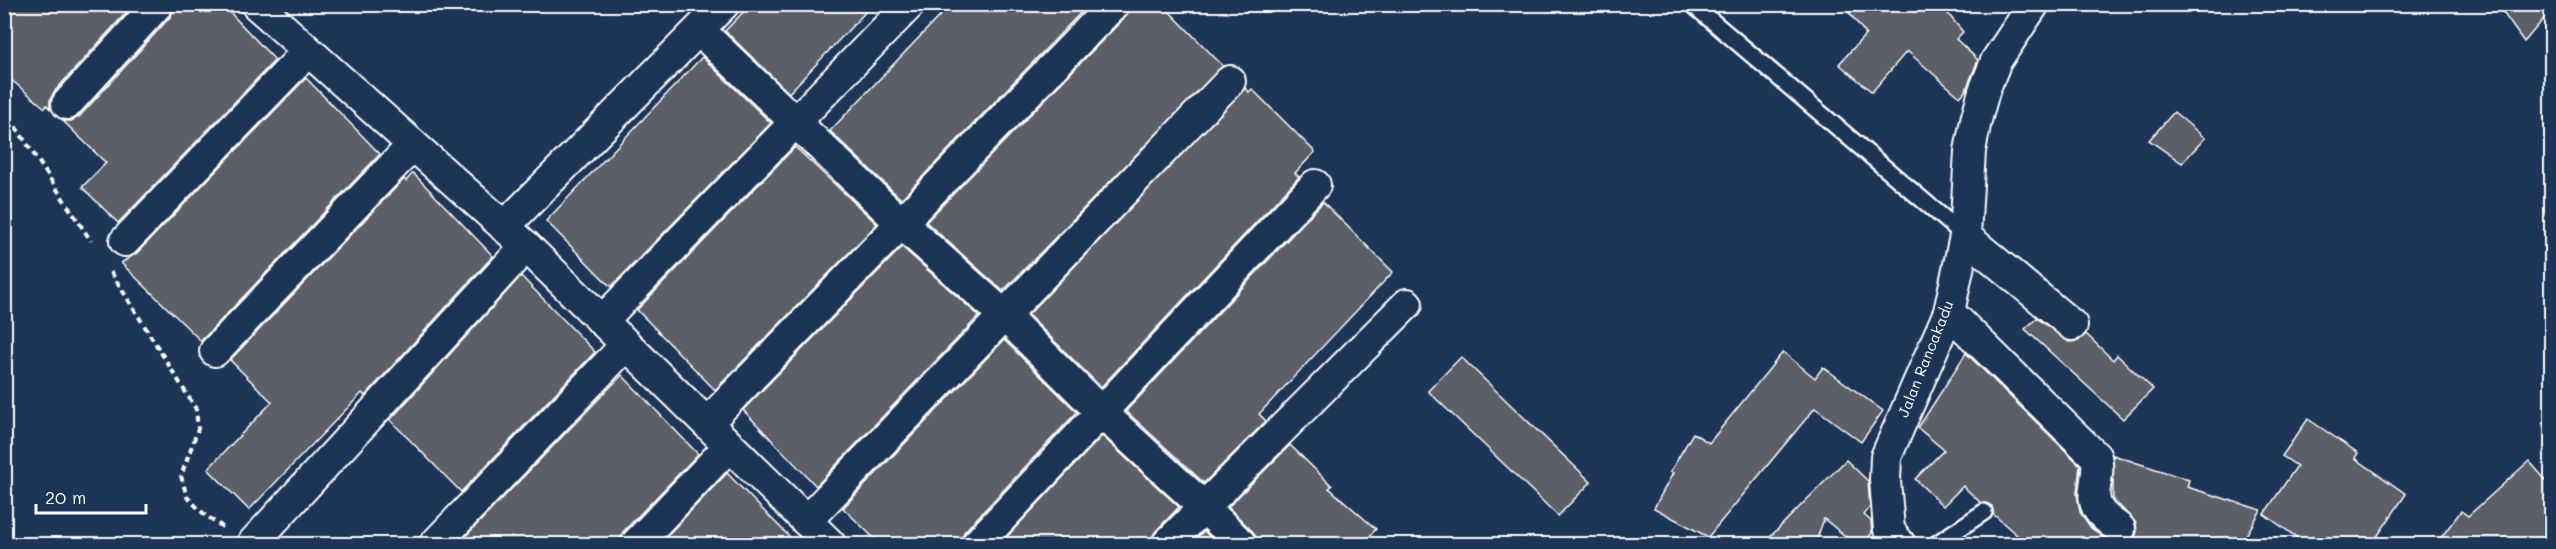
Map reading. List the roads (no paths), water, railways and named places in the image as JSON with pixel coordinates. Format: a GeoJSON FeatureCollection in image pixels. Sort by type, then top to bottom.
{"type":"FeatureCollection","features":[{"type":"Feature","properties":{"kind":"street"},"geometry":{"type":"LineString","coordinates":[[67,104],[158,4]]}},
{"type":"Feature","properties":{"kind":"street"},"geometry":{"type":"LineString","coordinates":[[256,4],[515,237],[829,544]]}},
{"type":"Feature","properties":{"kind":"street"},"geometry":{"type":"LineString","coordinates":[[242,539],[724,4]]}},
{"type":"Feature","properties":{"kind":"street"},"geometry":{"type":"LineString","coordinates":[[602,321],[910,4]]}},
{"type":"Feature","properties":{"kind":"street"},"geometry":{"type":"LineString","coordinates":[[706,423],[1114,4]]}},
{"type":"Feature","properties":{"kind":"street","name":"Jalan Rancakadu"},"geometry":{"type":"LineString","coordinates":[[1900,544],[1889,530],[1885,480],[1886,457],[1949,312],[1965,236],[1970,151],[1984,91],[1996,61],[2034,4]]}},
{"type":"Feature","properties":{"kind":"street"},"geometry":{"type":"LineString","coordinates":[[699,30],[902,224],[1005,316],[1101,412],[1241,544]]}},
{"type":"Feature","properties":{"kind":"street"},"geometry":{"type":"LineString","coordinates":[[125,241],[308,51]]}},
{"type":"Feature","properties":{"kind":"street"},"geometry":{"type":"LineString","coordinates":[[806,521],[1230,81]]}},
{"type":"Feature","properties":{"kind":"street"},"geometry":{"type":"LineString","coordinates":[[215,351],[413,145]]}},
{"type":"Feature","properties":{"kind":"street"},"geometry":{"type":"LineString","coordinates":[[977,544],[1315,185]]}},
{"type":"Feature","properties":{"kind":"street"},"geometry":{"type":"LineString","coordinates":[[1965,236],[2072,324]]}},
{"type":"Feature","properties":{"kind":"street"},"geometry":{"type":"LineString","coordinates":[[1167,544],[1407,304]]}},
{"type":"Feature","properties":{"kind":"street"},"geometry":{"type":"LineString","coordinates":[[1949,312],[2096,457],[2099,466],[2093,498],[2101,513],[2120,529]]}},
{"type":"Feature","properties":{"kind":"street"},"geometry":{"type":"LineString","coordinates":[[435,544],[626,345]]}},
{"type":"Feature","properties":{"kind":"street"},"geometry":{"type":"LineString","coordinates":[[636,544],[729,446]]}},
{"type":"Feature","properties":{"kind":"lane"},"geometry":{"type":"LineString","coordinates":[[1692,4],[1965,236]]}},
{"type":"Feature","properties":{"kind":"lane"},"geometry":{"type":"LineString","coordinates":[[1936,544],[1984,512]]}}]}
